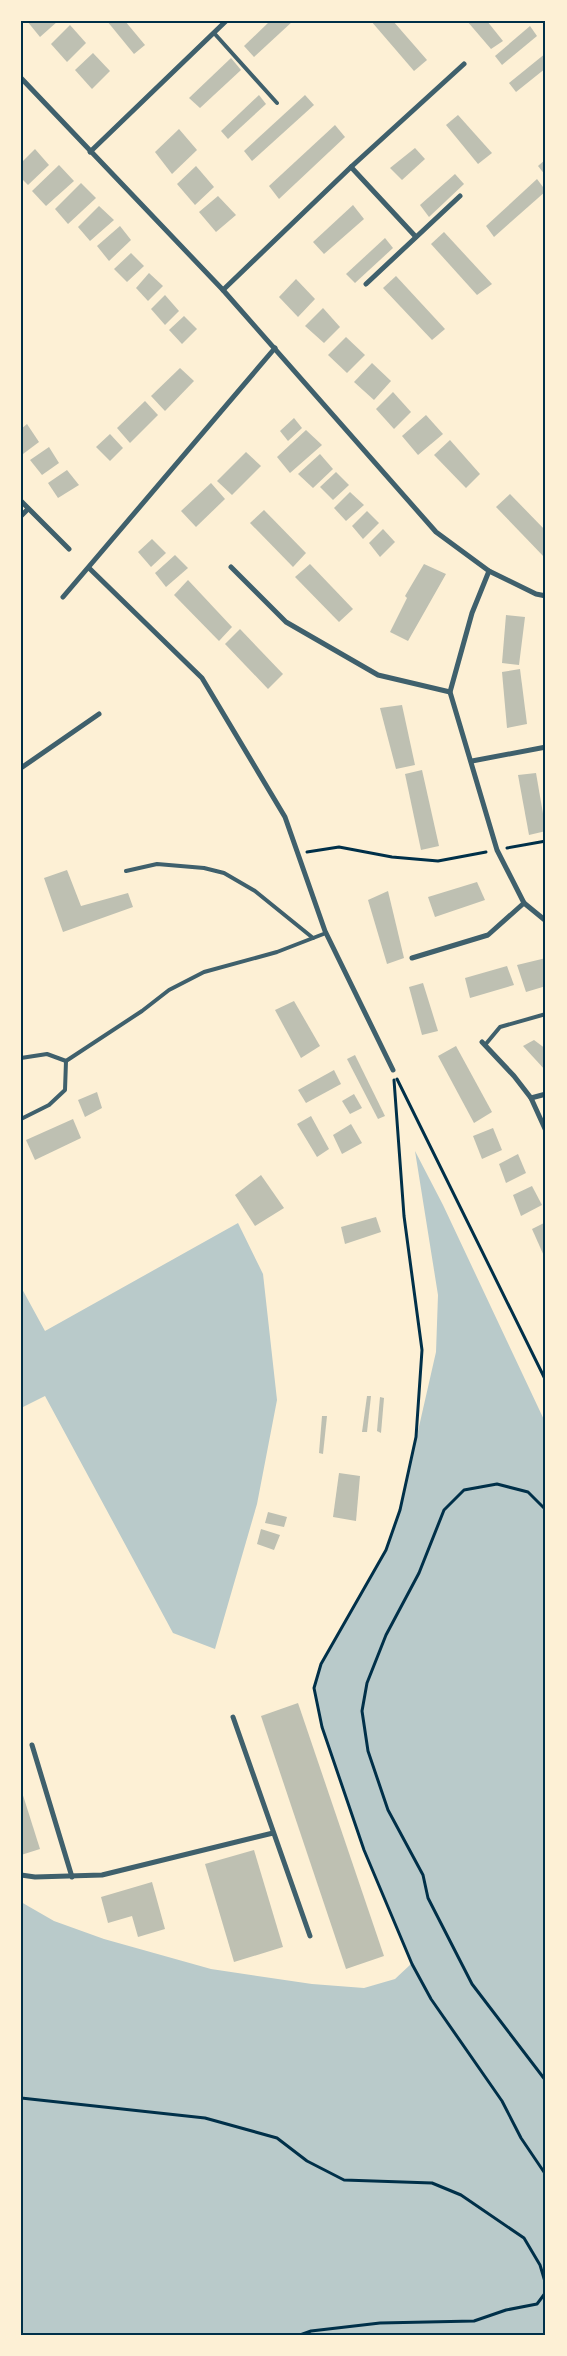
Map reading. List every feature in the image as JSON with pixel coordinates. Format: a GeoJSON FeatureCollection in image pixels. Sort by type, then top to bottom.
{"type":"FeatureCollection","features":[{"type":"Feature","properties":{"kind":"street"},"geometry":{"type":"LineString","coordinates":[[90,152],[226,21]]}},
{"type":"Feature","properties":{"kind":"street"},"geometry":{"type":"LineString","coordinates":[[223,290],[351,167],[464,64]]}},
{"type":"Feature","properties":{"kind":"street"},"geometry":{"type":"LineString","coordinates":[[21,78],[223,290],[436,532],[489,571],[536,594],[546,596]]}},
{"type":"Feature","properties":{"kind":"street"},"geometry":{"type":"LineString","coordinates":[[351,167],[416,237]]}},
{"type":"Feature","properties":{"kind":"street"},"geometry":{"type":"LineString","coordinates":[[366,284],[460,196]]}},
{"type":"Feature","properties":{"kind":"street"},"geometry":{"type":"LineString","coordinates":[[63,597],[275,348]]}},
{"type":"Feature","properties":{"kind":"street"},"geometry":{"type":"LineString","coordinates":[[21,501],[69,549]]}},
{"type":"Feature","properties":{"kind":"street"},"geometry":{"type":"LineString","coordinates":[[21,516],[28,508]]}},
{"type":"Feature","properties":{"kind":"street"},"geometry":{"type":"LineString","coordinates":[[231,567],[286,622],[378,675],[450,692]]}},
{"type":"Feature","properties":{"kind":"street"},"geometry":{"type":"LineString","coordinates":[[89,568],[202,678],[285,817],[326,933],[393,1070]]}},
{"type":"Feature","properties":{"kind":"street"},"geometry":{"type":"LineString","coordinates":[[489,571],[472,613],[450,692],[497,850],[524,903],[546,921]]}},
{"type":"Feature","properties":{"kind":"street"},"geometry":{"type":"LineString","coordinates":[[21,768],[99,714]]}},
{"type":"Feature","properties":{"kind":"street"},"geometry":{"type":"LineString","coordinates":[[472,761],[546,747]]}},
{"type":"Feature","properties":{"kind":"street"},"geometry":{"type":"LineString","coordinates":[[412,958],[488,935],[524,903]]}},
{"type":"Feature","properties":{"kind":"street"},"geometry":{"type":"LineString","coordinates":[[484,1043],[531,1098],[546,1131]]}},
{"type":"Feature","properties":{"kind":"street"},"geometry":{"type":"LineString","coordinates":[[531,1098],[546,1094]]}},
{"type":"Feature","properties":{"kind":"street"},"geometry":{"type":"LineString","coordinates":[[233,1716],[310,1936]]}},
{"type":"Feature","properties":{"kind":"street"},"geometry":{"type":"LineString","coordinates":[[32,1745],[72,1877]]}},
{"type":"Feature","properties":{"kind":"street"},"geometry":{"type":"LineString","coordinates":[[21,1875],[72,1877],[102,1875],[274,1833]]}},
{"type":"Feature","properties":{"kind":"lane"},"geometry":{"type":"LineString","coordinates":[[214,34],[277,103]]}},
{"type":"Feature","properties":{"kind":"lane"},"geometry":{"type":"LineString","coordinates":[[126,871],[156,864],[204,868],[224,873],[256,891],[313,938]]}},
{"type":"Feature","properties":{"kind":"lane"},"geometry":{"type":"LineString","coordinates":[[66,1061],[142,1011],[169,990],[204,972],[277,952],[326,933]]}},
{"type":"Feature","properties":{"kind":"lane"},"geometry":{"type":"LineString","coordinates":[[484,1043],[500,1027],[546,1014]]}},
{"type":"Feature","properties":{"kind":"lane"},"geometry":{"type":"LineString","coordinates":[[21,1058],[48,1054],[66,1061]]}},
{"type":"Feature","properties":{"kind":"lane"},"geometry":{"type":"LineString","coordinates":[[21,1119],[48,1105],[65,1090],[66,1061]]}},
{"type":"Feature","properties":{"kind":"path"},"geometry":{"type":"LineString","coordinates":[[298,853],[339,847],[392,857],[438,861],[546,841]]}},
{"type":"Feature","properties":{"kind":"path"},"geometry":{"type":"LineString","coordinates":[[393,1070],[546,1381]]}},
{"type":"Feature","properties":{"kind":"path"},"geometry":{"type":"LineString","coordinates":[[393,1070],[404,1216],[422,1350],[416,1437],[400,1510],[386,1550],[321,1664],[314,1688],[322,1727],[364,1850],[412,1964],[431,1999],[502,2101],[521,2138],[546,2175]]}},
{"type":"Feature","properties":{"kind":"path"},"geometry":{"type":"LineString","coordinates":[[546,1510],[528,1492],[497,1484],[464,1490],[444,1510],[419,1573],[386,1635],[367,1683],[362,1711],[368,1751],[388,1810],[423,1875],[428,1898],[472,1984],[546,2081]]}},
{"type":"Feature","properties":{"kind":"path"},"geometry":{"type":"LineString","coordinates":[[21,2098],[205,2118],[277,2138],[307,2161],[344,2180],[432,2183],[461,2194],[524,2238],[540,2265],[546,2285]]}},
{"type":"Feature","properties":{"kind":"path"},"geometry":{"type":"LineString","coordinates":[[300,2335],[311,2331],[380,2323],[474,2321],[506,2310],[537,2304],[546,2292]]}},
{"type":"Feature","properties":{"kind":"shaded area"},"geometry":{"type":"Polygon","coordinates":[[[415,1151],[443,1205],[546,1424],[546,2335],[21,2335],[21,1902],[54,1921],[104,1939],[211,1969],[312,1984],[364,1988],[395,1979],[411,1964],[364,1850],[322,1727],[314,1688],[321,1664],[386,1550],[400,1510],[436,1352],[438,1295],[415,1151]]]}},
{"type":"Feature","properties":{"kind":"shaded area"},"geometry":{"type":"Polygon","coordinates":[[[238,1223],[263,1274],[277,1400],[257,1504],[215,1649],[173,1633],[45,1396],[21,1408],[21,1287],[45,1331],[238,1223]]]}},
{"type":"Feature","properties":{"kind":"building"},"geometry":{"type":"Polygon","coordinates":[[[27,21],[58,21],[40,37],[27,21]]]}},
{"type":"Feature","properties":{"kind":"building"},"geometry":{"type":"Polygon","coordinates":[[[107,21],[125,21],[145,45],[134,54],[107,21]]]}},
{"type":"Feature","properties":{"kind":"building"},"geometry":{"type":"Polygon","coordinates":[[[270,21],[293,21],[254,57],[244,46],[270,21]]]}},
{"type":"Feature","properties":{"kind":"building"},"geometry":{"type":"Polygon","coordinates":[[[371,21],[393,21],[427,60],[414,71],[371,21]]]}},
{"type":"Feature","properties":{"kind":"building"},"geometry":{"type":"Polygon","coordinates":[[[467,21],[487,21],[503,41],[491,49],[467,21]]]}},
{"type":"Feature","properties":{"kind":"building"},"geometry":{"type":"Polygon","coordinates":[[[70,25],[86,43],[67,62],[51,44],[70,25]]]}},
{"type":"Feature","properties":{"kind":"building"},"geometry":{"type":"Polygon","coordinates":[[[530,26],[537,36],[502,65],[495,56],[530,26]]]}},
{"type":"Feature","properties":{"kind":"building"},"geometry":{"type":"Polygon","coordinates":[[[93,53],[110,71],[92,89],[75,70],[93,53]]]}},
{"type":"Feature","properties":{"kind":"building"},"geometry":{"type":"Polygon","coordinates":[[[546,53],[546,68],[516,92],[509,83],[546,53]]]}},
{"type":"Feature","properties":{"kind":"building"},"geometry":{"type":"Polygon","coordinates":[[[231,58],[241,70],[200,108],[189,98],[231,58]]]}},
{"type":"Feature","properties":{"kind":"building"},"geometry":{"type":"Polygon","coordinates":[[[259,95],[266,104],[228,139],[221,131],[259,95]]]}},
{"type":"Feature","properties":{"kind":"building"},"geometry":{"type":"Polygon","coordinates":[[[305,95],[314,105],[252,161],[244,151],[305,95]]]}},
{"type":"Feature","properties":{"kind":"building"},"geometry":{"type":"Polygon","coordinates":[[[458,115],[492,153],[478,164],[446,125],[458,115]]]}},
{"type":"Feature","properties":{"kind":"building"},"geometry":{"type":"Polygon","coordinates":[[[335,125],[345,137],[279,199],[269,186],[335,125]]]}},
{"type":"Feature","properties":{"kind":"building"},"geometry":{"type":"Polygon","coordinates":[[[179,129],[197,150],[172,174],[155,152],[179,129]]]}},
{"type":"Feature","properties":{"kind":"building"},"geometry":{"type":"Polygon","coordinates":[[[415,148],[425,159],[402,180],[390,168],[415,148]]]}},
{"type":"Feature","properties":{"kind":"building"},"geometry":{"type":"Polygon","coordinates":[[[35,149],[49,165],[28,185],[21,178],[21,163],[35,149]]]}},
{"type":"Feature","properties":{"kind":"building"},"geometry":{"type":"Polygon","coordinates":[[[546,159],[546,176],[538,166],[546,159]]]}},
{"type":"Feature","properties":{"kind":"building"},"geometry":{"type":"Polygon","coordinates":[[[59,165],[74,181],[46,206],[32,191],[59,165]]]}},
{"type":"Feature","properties":{"kind":"building"},"geometry":{"type":"Polygon","coordinates":[[[196,166],[214,187],[195,205],[177,184],[196,166]]]}},
{"type":"Feature","properties":{"kind":"building"},"geometry":{"type":"Polygon","coordinates":[[[455,174],[464,184],[429,217],[420,205],[455,174]]]}},
{"type":"Feature","properties":{"kind":"building"},"geometry":{"type":"Polygon","coordinates":[[[537,179],[546,191],[494,237],[486,226],[537,179]]]}},
{"type":"Feature","properties":{"kind":"building"},"geometry":{"type":"Polygon","coordinates":[[[81,183],[96,198],[68,224],[55,209],[81,183]]]}},
{"type":"Feature","properties":{"kind":"building"},"geometry":{"type":"Polygon","coordinates":[[[218,196],[236,215],[216,232],[199,212],[218,196]]]}},
{"type":"Feature","properties":{"kind":"building"},"geometry":{"type":"Polygon","coordinates":[[[353,205],[364,219],[324,254],[313,242],[353,205]]]}},
{"type":"Feature","properties":{"kind":"building"},"geometry":{"type":"Polygon","coordinates":[[[99,206],[114,220],[90,241],[78,227],[99,206]]]}},
{"type":"Feature","properties":{"kind":"building"},"geometry":{"type":"Polygon","coordinates":[[[120,226],[131,240],[109,261],[97,246],[120,226]]]}},
{"type":"Feature","properties":{"kind":"building"},"geometry":{"type":"Polygon","coordinates":[[[444,232],[492,284],[477,295],[431,244],[444,232]]]}},
{"type":"Feature","properties":{"kind":"building"},"geometry":{"type":"Polygon","coordinates":[[[385,238],[393,248],[355,283],[346,274],[385,238]]]}},
{"type":"Feature","properties":{"kind":"building"},"geometry":{"type":"Polygon","coordinates":[[[131,253],[144,266],[127,282],[114,269],[131,253]]]}},
{"type":"Feature","properties":{"kind":"building"},"geometry":{"type":"Polygon","coordinates":[[[149,273],[163,286],[148,301],[136,288],[149,273]]]}},
{"type":"Feature","properties":{"kind":"building"},"geometry":{"type":"Polygon","coordinates":[[[396,276],[445,329],[432,340],[383,288],[396,276]]]}},
{"type":"Feature","properties":{"kind":"building"},"geometry":{"type":"Polygon","coordinates":[[[296,279],[315,299],[298,317],[279,297],[296,279]]]}},
{"type":"Feature","properties":{"kind":"building"},"geometry":{"type":"Polygon","coordinates":[[[165,295],[179,311],[165,325],[151,309],[165,295]]]}},
{"type":"Feature","properties":{"kind":"building"},"geometry":{"type":"Polygon","coordinates":[[[323,308],[340,327],[324,343],[305,326],[323,308]]]}},
{"type":"Feature","properties":{"kind":"building"},"geometry":{"type":"Polygon","coordinates":[[[184,316],[197,329],[182,344],[169,330],[184,316]]]}},
{"type":"Feature","properties":{"kind":"building"},"geometry":{"type":"Polygon","coordinates":[[[346,337],[365,355],[347,373],[328,355],[346,337]]]}},
{"type":"Feature","properties":{"kind":"building"},"geometry":{"type":"Polygon","coordinates":[[[372,363],[391,381],[374,400],[354,382],[372,363]]]}},
{"type":"Feature","properties":{"kind":"building"},"geometry":{"type":"Polygon","coordinates":[[[180,368],[194,381],[165,411],[151,396],[180,368]]]}},
{"type":"Feature","properties":{"kind":"building"},"geometry":{"type":"Polygon","coordinates":[[[393,392],[411,412],[394,429],[376,409],[393,392]]]}},
{"type":"Feature","properties":{"kind":"building"},"geometry":{"type":"Polygon","coordinates":[[[145,401],[158,415],[130,443],[117,428],[145,401]]]}},
{"type":"Feature","properties":{"kind":"building"},"geometry":{"type":"Polygon","coordinates":[[[426,415],[443,434],[418,455],[402,436],[426,415]]]}},
{"type":"Feature","properties":{"kind":"building"},"geometry":{"type":"Polygon","coordinates":[[[294,418],[302,428],[288,441],[280,431],[294,418]]]}},
{"type":"Feature","properties":{"kind":"building"},"geometry":{"type":"Polygon","coordinates":[[[27,424],[39,442],[23,454],[21,429],[27,424]]]}},
{"type":"Feature","properties":{"kind":"building"},"geometry":{"type":"Polygon","coordinates":[[[306,430],[322,445],[290,473],[277,457],[306,430]]]}},
{"type":"Feature","properties":{"kind":"building"},"geometry":{"type":"Polygon","coordinates":[[[110,434],[123,448],[110,461],[96,447],[110,434]]]}},
{"type":"Feature","properties":{"kind":"building"},"geometry":{"type":"Polygon","coordinates":[[[450,440],[480,474],[466,488],[434,455],[450,440]]]}},
{"type":"Feature","properties":{"kind":"building"},"geometry":{"type":"Polygon","coordinates":[[[49,447],[59,463],[42,475],[30,460],[49,447]]]}},
{"type":"Feature","properties":{"kind":"building"},"geometry":{"type":"Polygon","coordinates":[[[246,452],[261,466],[232,495],[217,481],[246,452]]]}},
{"type":"Feature","properties":{"kind":"building"},"geometry":{"type":"Polygon","coordinates":[[[320,454],[333,469],[313,488],[298,474],[320,454]]]}},
{"type":"Feature","properties":{"kind":"building"},"geometry":{"type":"Polygon","coordinates":[[[67,470],[79,485],[58,498],[48,483],[67,470]]]}},
{"type":"Feature","properties":{"kind":"building"},"geometry":{"type":"Polygon","coordinates":[[[336,472],[349,485],[333,500],[320,487],[336,472]]]}},
{"type":"Feature","properties":{"kind":"building"},"geometry":{"type":"Polygon","coordinates":[[[211,483],[225,499],[196,527],[181,511],[211,483]]]}},
{"type":"Feature","properties":{"kind":"building"},"geometry":{"type":"Polygon","coordinates":[[[350,492],[364,505],[346,521],[334,508],[350,492]]]}},
{"type":"Feature","properties":{"kind":"building"},"geometry":{"type":"Polygon","coordinates":[[[510,494],[546,531],[546,559],[496,507],[510,494]]]}},
{"type":"Feature","properties":{"kind":"building"},"geometry":{"type":"Polygon","coordinates":[[[264,510],[306,553],[293,567],[250,523],[264,510]]]}},
{"type":"Feature","properties":{"kind":"building"},"geometry":{"type":"Polygon","coordinates":[[[367,511],[379,523],[363,539],[352,526],[367,511]]]}},
{"type":"Feature","properties":{"kind":"building"},"geometry":{"type":"Polygon","coordinates":[[[383,529],[395,542],[380,557],[369,543],[383,529]]]}},
{"type":"Feature","properties":{"kind":"building"},"geometry":{"type":"Polygon","coordinates":[[[152,539],[166,553],[151,567],[138,552],[152,539]]]}},
{"type":"Feature","properties":{"kind":"building"},"geometry":{"type":"Polygon","coordinates":[[[175,555],[188,568],[166,587],[155,573],[175,555]]]}},
{"type":"Feature","properties":{"kind":"building"},"geometry":{"type":"Polygon","coordinates":[[[310,564],[353,609],[339,622],[295,577],[310,564]]]}},
{"type":"Feature","properties":{"kind":"building"},"geometry":{"type":"Polygon","coordinates":[[[424,564],[446,574],[408,641],[390,632],[407,598],[405,596],[424,564]]]}},
{"type":"Feature","properties":{"kind":"building"},"geometry":{"type":"Polygon","coordinates":[[[188,580],[232,627],[219,641],[174,595],[188,580]]]}},
{"type":"Feature","properties":{"kind":"building"},"geometry":{"type":"Polygon","coordinates":[[[506,615],[525,617],[519,665],[502,663],[506,615]]]}},
{"type":"Feature","properties":{"kind":"building"},"geometry":{"type":"Polygon","coordinates":[[[240,629],[283,674],[268,689],[225,644],[240,629]]]}},
{"type":"Feature","properties":{"kind":"building"},"geometry":{"type":"Polygon","coordinates":[[[520,669],[527,724],[507,728],[502,672],[520,669]]]}},
{"type":"Feature","properties":{"kind":"building"},"geometry":{"type":"Polygon","coordinates":[[[402,705],[415,765],[396,769],[380,708],[402,705]]]}},
{"type":"Feature","properties":{"kind":"building"},"geometry":{"type":"Polygon","coordinates":[[[422,770],[439,846],[421,850],[405,774],[422,770]]]}},
{"type":"Feature","properties":{"kind":"building"},"geometry":{"type":"Polygon","coordinates":[[[536,773],[546,831],[529,835],[518,775],[536,773]]]}},
{"type":"Feature","properties":{"kind":"building"},"geometry":{"type":"Polygon","coordinates":[[[67,870],[81,906],[128,893],[133,907],[63,932],[44,878],[67,870]]]}},
{"type":"Feature","properties":{"kind":"building"},"geometry":{"type":"Polygon","coordinates":[[[477,882],[485,900],[435,917],[428,897],[477,882]]]}},
{"type":"Feature","properties":{"kind":"building"},"geometry":{"type":"Polygon","coordinates":[[[388,891],[404,958],[387,964],[368,900],[388,891]]]}},
{"type":"Feature","properties":{"kind":"building"},"geometry":{"type":"Polygon","coordinates":[[[546,958],[546,986],[526,992],[517,965],[546,958]]]}},
{"type":"Feature","properties":{"kind":"building"},"geometry":{"type":"Polygon","coordinates":[[[507,966],[514,985],[470,998],[465,978],[507,966]]]}},
{"type":"Feature","properties":{"kind":"building"},"geometry":{"type":"Polygon","coordinates":[[[423,983],[438,1031],[422,1035],[409,987],[423,983]]]}},
{"type":"Feature","properties":{"kind":"building"},"geometry":{"type":"Polygon","coordinates":[[[294,1001],[320,1046],[301,1058],[275,1010],[294,1001]]]}},
{"type":"Feature","properties":{"kind":"building"},"geometry":{"type":"Polygon","coordinates":[[[534,1040],[546,1049],[546,1071],[523,1046],[534,1040]]]}},
{"type":"Feature","properties":{"kind":"building"},"geometry":{"type":"Polygon","coordinates":[[[456,1046],[492,1112],[474,1123],[438,1056],[456,1046]]]}},
{"type":"Feature","properties":{"kind":"building"},"geometry":{"type":"Polygon","coordinates":[[[355,1055],[385,1116],[378,1119],[347,1059],[355,1055]]]}},
{"type":"Feature","properties":{"kind":"building"},"geometry":{"type":"Polygon","coordinates":[[[334,1070],[341,1084],[306,1103],[298,1090],[334,1070]]]}},
{"type":"Feature","properties":{"kind":"building"},"geometry":{"type":"Polygon","coordinates":[[[97,1092],[102,1108],[85,1117],[78,1100],[97,1092]]]}},
{"type":"Feature","properties":{"kind":"building"},"geometry":{"type":"Polygon","coordinates":[[[354,1094],[362,1108],[350,1114],[342,1101],[354,1094]]]}},
{"type":"Feature","properties":{"kind":"building"},"geometry":{"type":"Polygon","coordinates":[[[311,1116],[329,1149],[317,1157],[297,1124],[311,1116]]]}},
{"type":"Feature","properties":{"kind":"building"},"geometry":{"type":"Polygon","coordinates":[[[73,1119],[81,1138],[35,1160],[26,1140],[73,1119]]]}},
{"type":"Feature","properties":{"kind":"building"},"geometry":{"type":"Polygon","coordinates":[[[351,1124],[362,1143],[342,1154],[333,1135],[351,1124]]]}},
{"type":"Feature","properties":{"kind":"building"},"geometry":{"type":"Polygon","coordinates":[[[493,1128],[502,1150],[482,1159],[473,1136],[493,1128]]]}},
{"type":"Feature","properties":{"kind":"building"},"geometry":{"type":"Polygon","coordinates":[[[518,1154],[526,1173],[506,1183],[499,1164],[518,1154]]]}},
{"type":"Feature","properties":{"kind":"building"},"geometry":{"type":"Polygon","coordinates":[[[261,1175],[284,1208],[255,1226],[235,1195],[261,1175]]]}},
{"type":"Feature","properties":{"kind":"building"},"geometry":{"type":"Polygon","coordinates":[[[532,1186],[542,1205],[521,1216],[513,1195],[532,1186]]]}},
{"type":"Feature","properties":{"kind":"building"},"geometry":{"type":"Polygon","coordinates":[[[376,1217],[381,1232],[345,1244],[341,1227],[376,1217]]]}},
{"type":"Feature","properties":{"kind":"building"},"geometry":{"type":"Polygon","coordinates":[[[546,1222],[546,1256],[544,1256],[532,1229],[546,1222]]]}},
{"type":"Feature","properties":{"kind":"building"},"geometry":{"type":"Polygon","coordinates":[[[367,1396],[371,1396],[367,1432],[362,1432],[367,1396]]]}},
{"type":"Feature","properties":{"kind":"building"},"geometry":{"type":"Polygon","coordinates":[[[380,1397],[384,1398],[381,1433],[377,1431],[380,1397]]]}},
{"type":"Feature","properties":{"kind":"building"},"geometry":{"type":"Polygon","coordinates":[[[322,1416],[327,1416],[323,1454],[319,1453],[322,1416]]]}},
{"type":"Feature","properties":{"kind":"building"},"geometry":{"type":"Polygon","coordinates":[[[339,1473],[360,1476],[356,1521],[333,1517],[339,1473]]]}},
{"type":"Feature","properties":{"kind":"building"},"geometry":{"type":"Polygon","coordinates":[[[268,1512],[287,1517],[284,1527],[265,1523],[268,1512]]]}},
{"type":"Feature","properties":{"kind":"building"},"geometry":{"type":"Polygon","coordinates":[[[261,1529],[280,1535],[274,1550],[257,1544],[261,1529]]]}},
{"type":"Feature","properties":{"kind":"building"},"geometry":{"type":"Polygon","coordinates":[[[298,1703],[384,1956],[346,1969],[261,1716],[298,1703]]]}},
{"type":"Feature","properties":{"kind":"building"},"geometry":{"type":"Polygon","coordinates":[[[21,1789],[40,1849],[21,1855],[21,1789]]]}},
{"type":"Feature","properties":{"kind":"building"},"geometry":{"type":"Polygon","coordinates":[[[254,1850],[283,1947],[234,1962],[205,1864],[254,1850]]]}},
{"type":"Feature","properties":{"kind":"building"},"geometry":{"type":"Polygon","coordinates":[[[152,1882],[165,1929],[138,1937],[132,1916],[108,1923],[101,1897],[152,1882]]]}}]}
